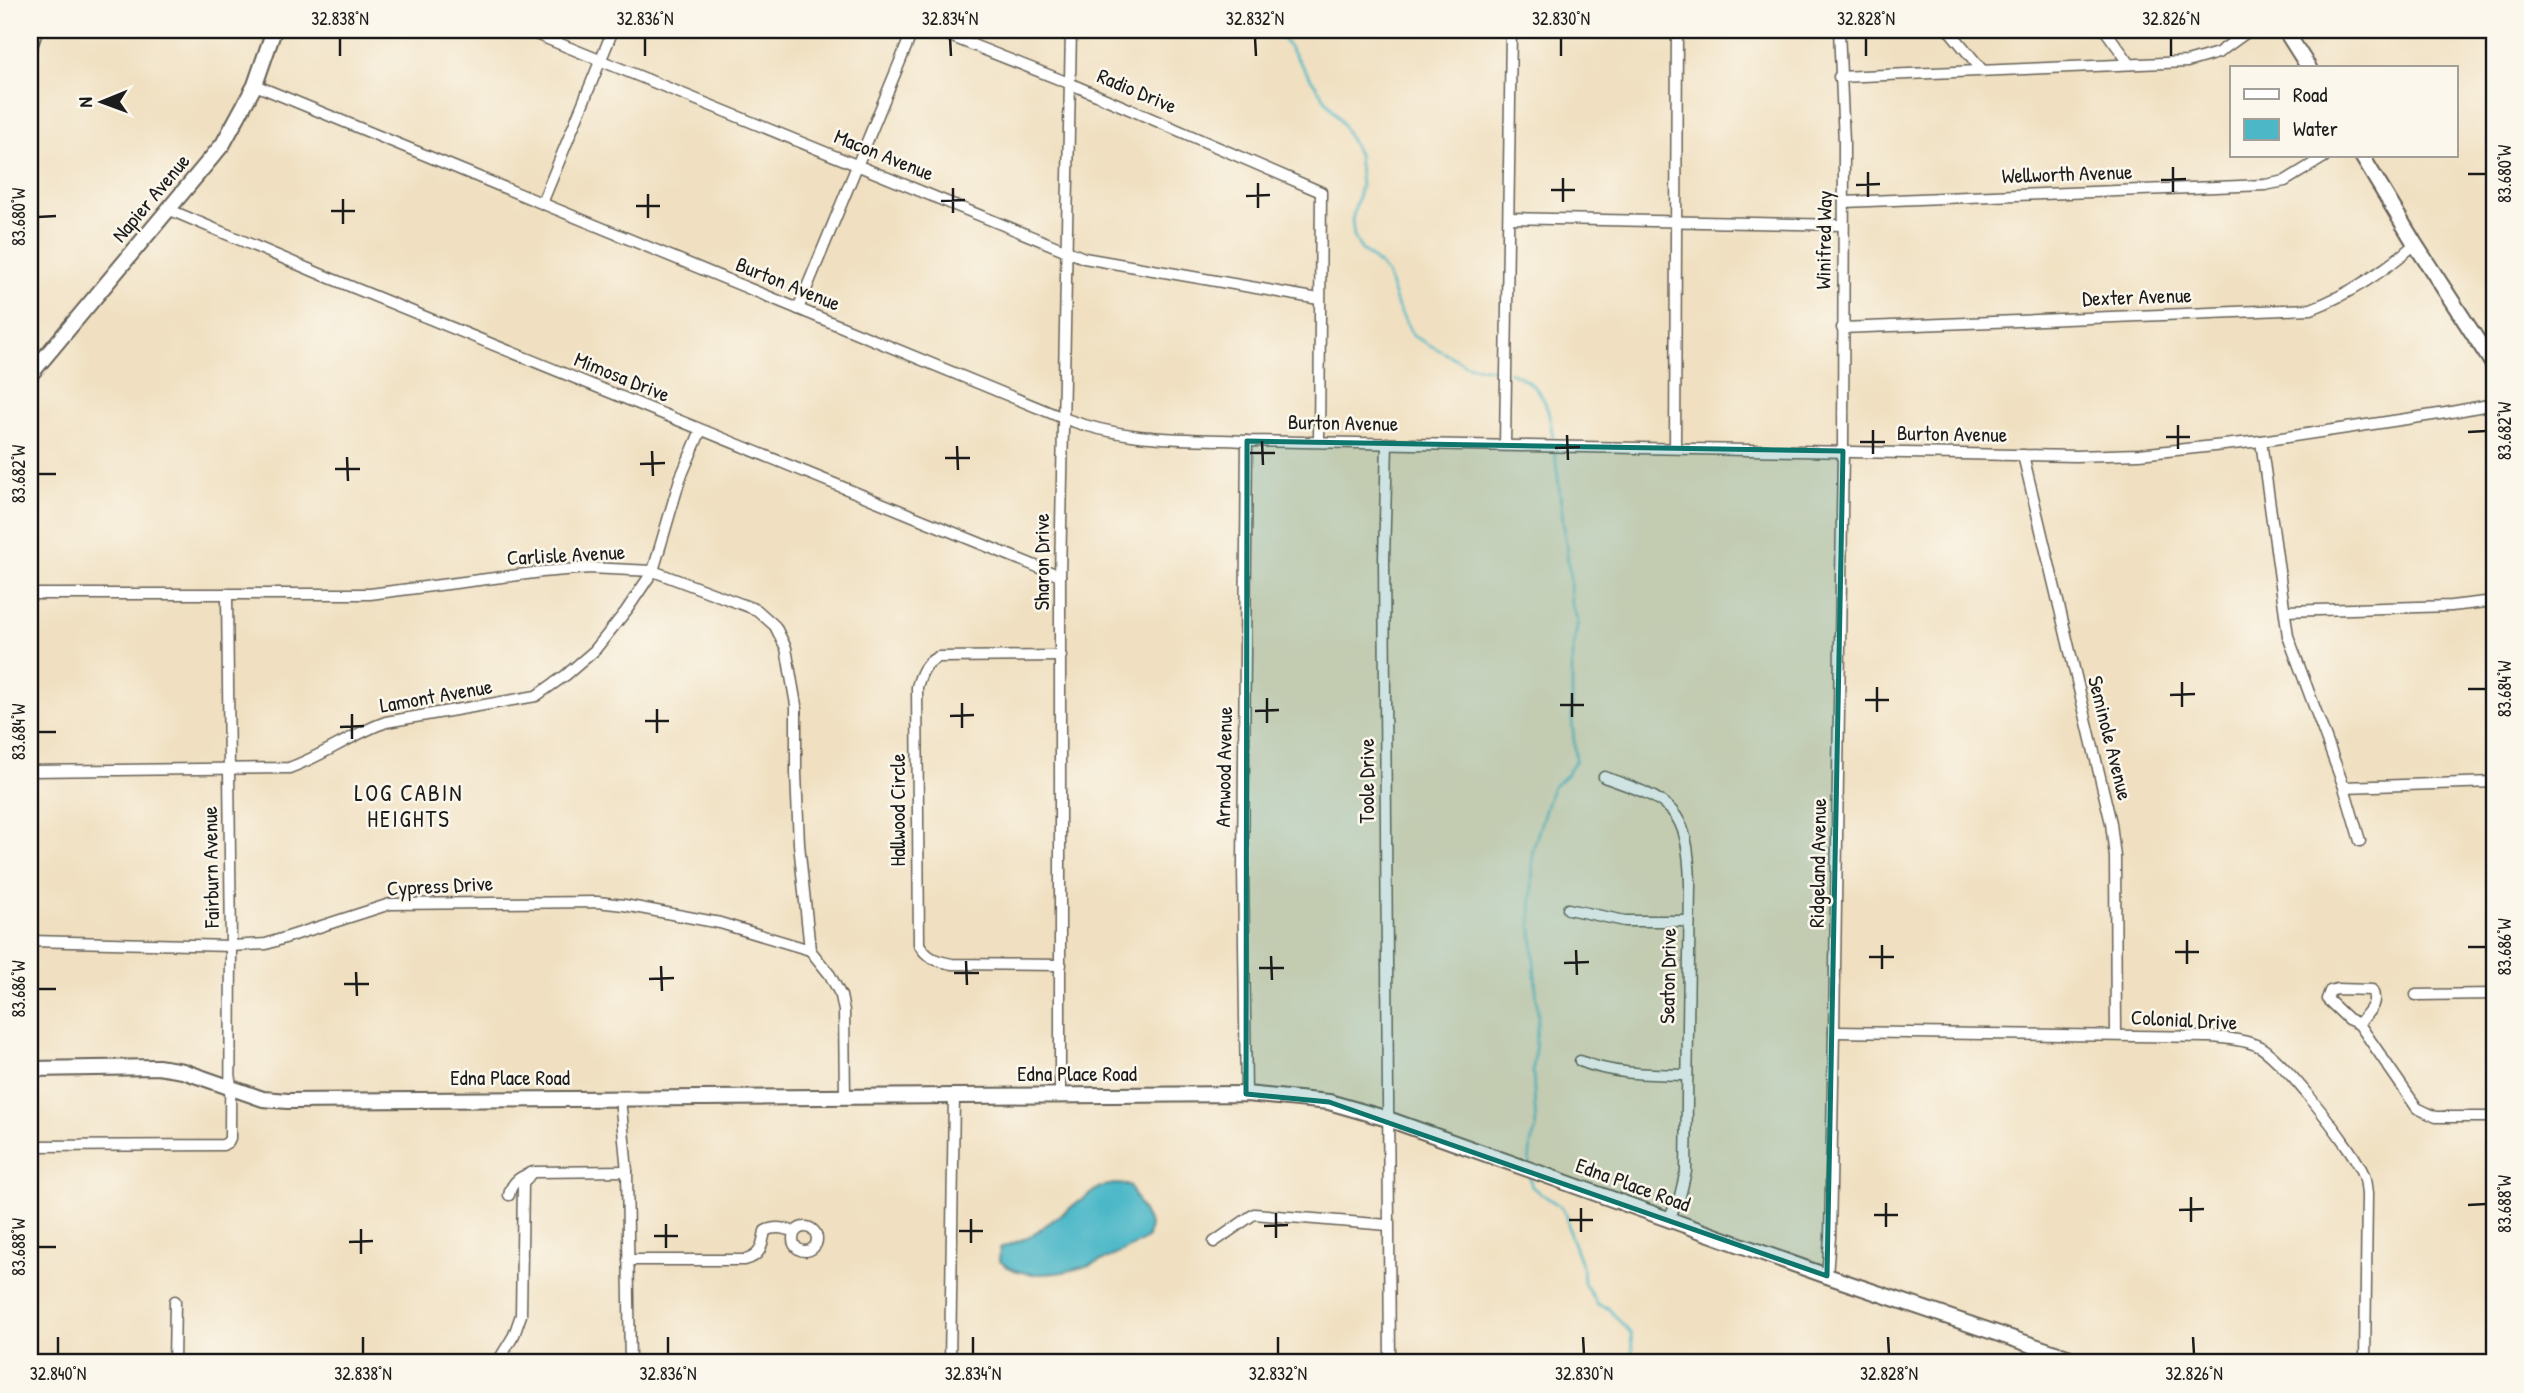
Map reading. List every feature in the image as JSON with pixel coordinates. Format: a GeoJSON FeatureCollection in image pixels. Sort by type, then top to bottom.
{"type":"FeatureCollection","features":[{"type":"Feature","properties":{"kind":"street"},"geometry":{"type":"LineString","coordinates":[[30,44],[35,30]]}},
{"type":"Feature","properties":{"kind":"street","name":"Napier Avenue"},"geometry":{"type":"LineString","coordinates":[[30,375],[223,144],[255,85],[274,30]]}},
{"type":"Feature","properties":{"kind":"street","name":"Macon Avenue"},"geometry":{"type":"LineString","coordinates":[[526,30],[1084,258],[1319,299]]}},
{"type":"Feature","properties":{"kind":"street"},"geometry":{"type":"LineString","coordinates":[[542,203],[613,30]]}},
{"type":"Feature","properties":{"kind":"street"},"geometry":{"type":"LineString","coordinates":[[798,309],[913,30]]}},
{"type":"Feature","properties":{"kind":"street","name":"Radio Drive"},"geometry":{"type":"LineString","coordinates":[[935,30],[1071,83],[1321,192],[1319,299]]}},
{"type":"Feature","properties":{"kind":"street","name":"Sharon Drive"},"geometry":{"type":"LineString","coordinates":[[1060,1096],[1060,576],[1071,30]]}},
{"type":"Feature","properties":{"kind":"street"},"geometry":{"type":"LineString","coordinates":[[1505,445],[1511,30]]}},
{"type":"Feature","properties":{"kind":"street"},"geometry":{"type":"LineString","coordinates":[[1675,447],[1677,30]]}},
{"type":"Feature","properties":{"kind":"street","name":"Winifred Way"},"geometry":{"type":"LineString","coordinates":[[1839,30],[1839,78],[1844,142],[1843,451]]}},
{"type":"Feature","properties":{"kind":"street"},"geometry":{"type":"LineString","coordinates":[[1949,30],[1982,70]]}},
{"type":"Feature","properties":{"kind":"street"},"geometry":{"type":"LineString","coordinates":[[2105,30],[2130,64]]}},
{"type":"Feature","properties":{"kind":"street"},"geometry":{"type":"LineString","coordinates":[[1839,78],[2187,62],[2218,53],[2250,30]]}},
{"type":"Feature","properties":{"kind":"street"},"geometry":{"type":"LineString","coordinates":[[2285,30],[2308,66]]}},
{"type":"Feature","properties":{"kind":"street","name":"Burton Avenue"},"geometry":{"type":"LineString","coordinates":[[255,85],[1063,418],[1133,437],[2023,455],[2139,454],[2261,441],[2446,414],[2494,404]]}},
{"type":"Feature","properties":{"kind":"street","name":"Wellworth Avenue"},"geometry":{"type":"LineString","coordinates":[[1844,202],[2265,185],[2285,181],[2323,158]]}},
{"type":"Feature","properties":{"kind":"street"},"geometry":{"type":"LineString","coordinates":[[2363,158],[2414,244],[2494,366]]}},
{"type":"Feature","properties":{"kind":"street","name":"Mimosa Drive"},"geometry":{"type":"LineString","coordinates":[[170,209],[313,271],[1060,576]]}},
{"type":"Feature","properties":{"kind":"street"},"geometry":{"type":"LineString","coordinates":[[1509,218],[1843,225]]}},
{"type":"Feature","properties":{"kind":"street","name":"Dexter Avenue"},"geometry":{"type":"LineString","coordinates":[[1842,328],[2311,309],[2348,290],[2400,257],[2414,244]]}},
{"type":"Feature","properties":{"kind":"street"},"geometry":{"type":"LineString","coordinates":[[1319,299],[1319,441]]}},
{"type":"Feature","properties":{"kind":"street","name":"Lamont Avenue"},"geometry":{"type":"LineString","coordinates":[[30,771],[289,768],[363,730],[386,722],[536,696],[566,676],[594,651],[653,571],[680,479],[701,430]]}},
{"type":"Feature","properties":{"kind":"street","name":"Arnwood Avenue"},"geometry":{"type":"LineString","coordinates":[[1246,1094],[1243,865],[1247,441]]}},
{"type":"Feature","properties":{"kind":"street"},"geometry":{"type":"LineString","coordinates":[[2261,441],[2288,636],[2344,787],[2360,841]]}},
{"type":"Feature","properties":{"kind":"street","name":"Toole Drive"},"geometry":{"type":"LineString","coordinates":[[1387,443],[1384,560],[1390,1363]]}},
{"type":"Feature","properties":{"kind":"street","name":"Ridgeland Avenue"},"geometry":{"type":"LineString","coordinates":[[1827,1276],[1834,1032],[1843,451]]}},
{"type":"Feature","properties":{"kind":"street","name":"Seminole Avenue"},"geometry":{"type":"LineString","coordinates":[[2023,455],[2111,823],[2115,857],[2116,1035]]}},
{"type":"Feature","properties":{"kind":"street","name":"Carlisle Avenue"},"geometry":{"type":"LineString","coordinates":[[30,594],[370,594],[589,568],[653,571],[757,610],[775,626],[786,648],[796,705],[799,844],[810,950]]}},
{"type":"Feature","properties":{"kind":"street","name":"Fairburn Avenue"},"geometry":{"type":"LineString","coordinates":[[30,1146],[223,1145],[230,1138],[227,596]]}},
{"type":"Feature","properties":{"kind":"street"},"geometry":{"type":"LineString","coordinates":[[2285,611],[2451,606],[2494,601]]}},
{"type":"Feature","properties":{"kind":"street","name":"Hallwood Circle"},"geometry":{"type":"LineString","coordinates":[[1060,656],[938,657],[931,660],[921,671],[917,687],[917,715],[918,935],[923,951],[935,960],[952,964],[1061,965]]}},
{"type":"Feature","properties":{"kind":"street","name":"Seaton Drive"},"geometry":{"type":"LineString","coordinates":[[1604,777],[1653,796],[1675,814],[1683,826],[1689,855],[1686,1171],[1680,1196],[1668,1220]]}},
{"type":"Feature","properties":{"kind":"street"},"geometry":{"type":"LineString","coordinates":[[2344,787],[2494,782]]}},
{"type":"Feature","properties":{"kind":"street","name":"Cypress Drive"},"geometry":{"type":"LineString","coordinates":[[30,942],[231,946],[266,944],[390,904],[597,902],[720,923],[810,950]]}},
{"type":"Feature","properties":{"kind":"street"},"geometry":{"type":"LineString","coordinates":[[1568,909],[1625,921],[1688,922]]}},
{"type":"Feature","properties":{"kind":"street"},"geometry":{"type":"LineString","coordinates":[[810,950],[830,975],[841,996],[844,1012],[845,1097]]}},
{"type":"Feature","properties":{"kind":"street"},"geometry":{"type":"LineString","coordinates":[[2359,1024],[2373,1008],[2372,990],[2347,988],[2330,991],[2327,999],[2348,1019],[2359,1024],[2417,1108],[2436,1117],[2494,1117]]}},
{"type":"Feature","properties":{"kind":"street"},"geometry":{"type":"LineString","coordinates":[[2416,995],[2494,994]]}},
{"type":"Feature","properties":{"kind":"street","name":"Colonial Drive"},"geometry":{"type":"LineString","coordinates":[[1834,1032],[2208,1037],[2257,1045],[2273,1055],[2286,1069],[2347,1146],[2364,1174],[2367,1194],[2365,1363]]}},
{"type":"Feature","properties":{"kind":"street"},"geometry":{"type":"LineString","coordinates":[[1580,1061],[1595,1067],[1627,1072],[1686,1075]]}},
{"type":"Feature","properties":{"kind":"street","name":"Edna Place Road"},"geometry":{"type":"LineString","coordinates":[[30,1069],[158,1067],[183,1071],[263,1099],[288,1101],[1246,1094],[1329,1102],[1388,1119],[1827,1276],[2085,1363]]}},
{"type":"Feature","properties":{"kind":"street"},"geometry":{"type":"LineString","coordinates":[[950,1363],[954,1097]]}},
{"type":"Feature","properties":{"kind":"street"},"geometry":{"type":"LineString","coordinates":[[620,1098],[627,1171],[630,1363]]}},
{"type":"Feature","properties":{"kind":"street"},"geometry":{"type":"LineString","coordinates":[[509,1195],[513,1183],[531,1173],[627,1171]]}},
{"type":"Feature","properties":{"kind":"street"},"geometry":{"type":"LineString","coordinates":[[497,1363],[514,1335],[521,1315],[523,1194],[524,1180],[531,1173]]}},
{"type":"Feature","properties":{"kind":"street"},"geometry":{"type":"LineString","coordinates":[[1214,1242],[1254,1214],[1388,1225]]}},
{"type":"Feature","properties":{"kind":"street"},"geometry":{"type":"LineString","coordinates":[[628,1260],[745,1260],[754,1258],[760,1252],[765,1231],[768,1229],[786,1228],[794,1232]]}},
{"type":"Feature","properties":{"kind":"street"},"geometry":{"type":"LineString","coordinates":[[174,1363],[175,1301]]}},
{"type":"Feature","properties":{"kind":"highlighted area"},"geometry":{"type":"Polygon","coordinates":[[[1247,441],[1843,451],[1827,1276],[1329,1102],[1246,1094],[1247,441]]]}},
{"type":"Feature","properties":{"kind":"water"},"geometry":{"type":"Polygon","coordinates":[[[1129,1185],[1150,1225],[1148,1237],[1116,1255],[1074,1270],[1032,1274],[1014,1269],[999,1260],[1000,1248],[1029,1237],[1100,1187],[1129,1185]]]}},
{"type":"Feature","properties":{"kind":"waterway"},"geometry":{"type":"LineString","coordinates":[[1277,30],[1342,123],[1358,154],[1361,186],[1352,220],[1354,237],[1361,249],[1387,274],[1398,307],[1413,336],[1467,365],[1503,371]]}},
{"type":"Feature","properties":{"kind":"waterway"},"geometry":{"type":"LineString","coordinates":[[1509,372],[1530,383],[1542,397],[1553,438]]}},
{"type":"Feature","properties":{"kind":"waterway"},"geometry":{"type":"LineString","coordinates":[[1529,1165],[1531,1143],[1536,1129],[1533,1071],[1538,1017],[1531,917],[1533,849],[1552,788],[1567,774],[1576,760],[1572,721],[1572,655],[1578,621],[1571,603],[1555,453]]}},
{"type":"Feature","properties":{"kind":"waterway"},"geometry":{"type":"LineString","coordinates":[[1529,1175],[1532,1187],[1561,1207],[1567,1217],[1569,1232],[1583,1269],[1584,1283],[1597,1304],[1608,1308],[1631,1334],[1633,1363]]}},
{"type":"Feature","properties":{"kind":"district","name":"LOG CABIN HEIGHTS"},"geometry":{"type":"Point","coordinates":[409,806]}}]}
